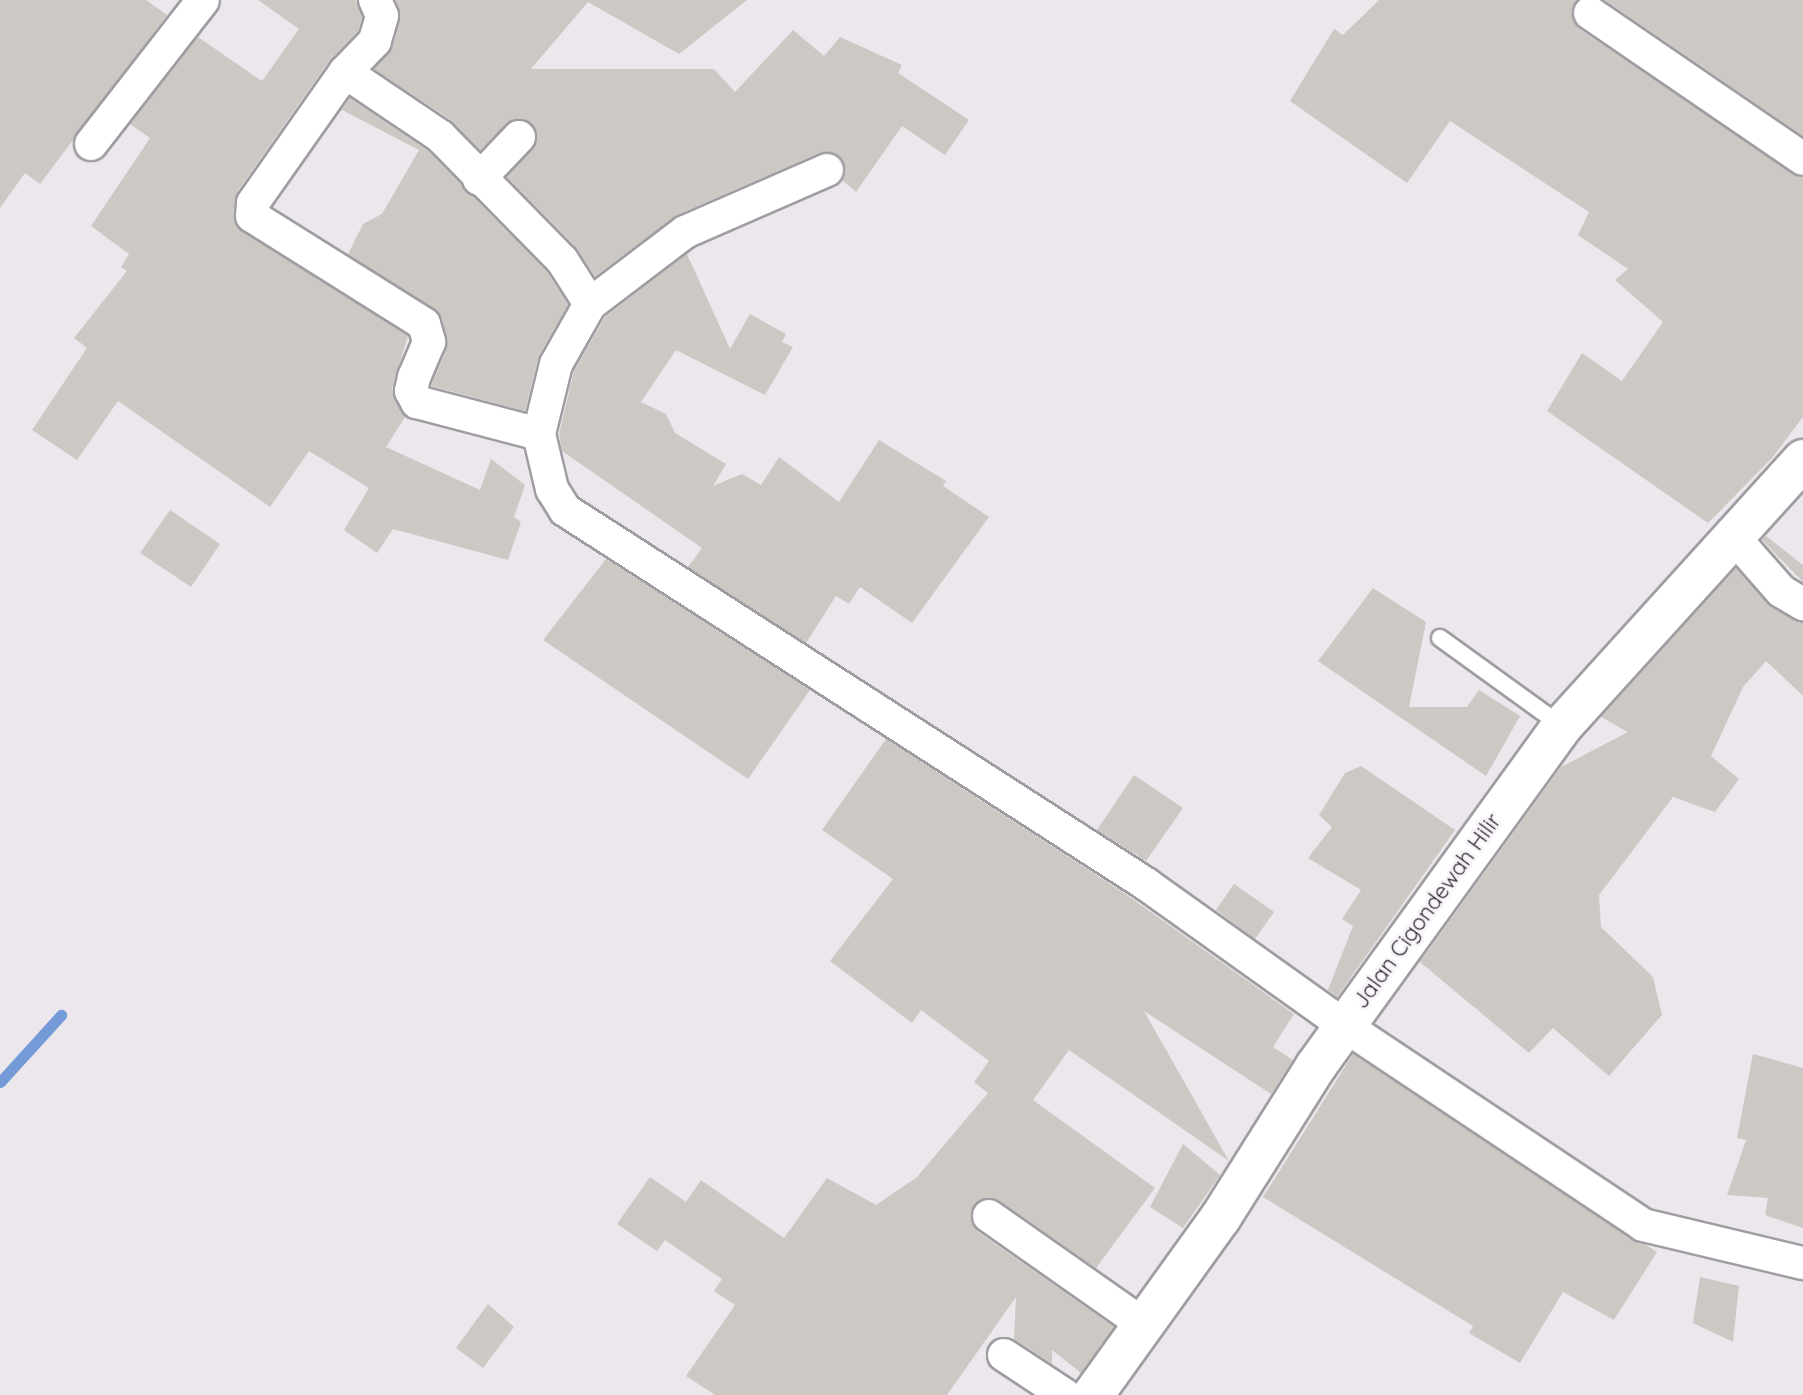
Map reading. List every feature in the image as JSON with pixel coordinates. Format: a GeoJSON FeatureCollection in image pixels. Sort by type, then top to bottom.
{"type":"FeatureCollection","features":[{"type":"Feature","properties":{"kind":"street"},"geometry":{"type":"LineString","coordinates":[[91,144],[203,0]]}},
{"type":"Feature","properties":{"kind":"street"},"geometry":{"type":"LineString","coordinates":[[375,0],[381,29],[345,72],[253,203],[252,216],[424,324],[429,342],[411,391],[417,402],[539,434]]}},
{"type":"Feature","properties":{"kind":"street"},"geometry":{"type":"LineString","coordinates":[[1590,13],[1803,159]]}},
{"type":"Feature","properties":{"kind":"street"},"geometry":{"type":"LineString","coordinates":[[345,72],[440,136],[562,260],[590,304]]}},
{"type":"Feature","properties":{"kind":"street"},"geometry":{"type":"LineString","coordinates":[[479,179],[519,137]]}},
{"type":"Feature","properties":{"kind":"street"},"geometry":{"type":"LineString","coordinates":[[827,170],[685,232],[590,304],[556,364],[539,434],[552,489],[565,510],[1146,884],[1345,1026],[1643,1225],[1803,1263]]}},
{"type":"Feature","properties":{"kind":"street","name":"Jalan Cigondewah Hilir"},"geometry":{"type":"LineString","coordinates":[[1093,1395],[1144,1325],[1345,1026],[1562,726],[1731,534],[1803,460]]}},
{"type":"Feature","properties":{"kind":"street"},"geometry":{"type":"LineString","coordinates":[[1731,534],[1781,591],[1803,604]]}},
{"type":"Feature","properties":{"kind":"street"},"geometry":{"type":"LineString","coordinates":[[989,1216],[1144,1325]]}},
{"type":"Feature","properties":{"kind":"street"},"geometry":{"type":"LineString","coordinates":[[1004,1355],[1065,1395]]}},
{"type":"Feature","properties":{"kind":"lane"},"geometry":{"type":"LineString","coordinates":[[1440,638],[1562,726]]}},
{"type":"Feature","properties":{"kind":"building"},"geometry":{"type":"Polygon","coordinates":[[[0,0],[146,0],[167,15],[40,184],[25,173],[0,208],[0,0]]]}},
{"type":"Feature","properties":{"kind":"building"},"geometry":{"type":"Polygon","coordinates":[[[258,0],[356,0],[362,17],[358,31],[329,61],[237,192],[235,224],[408,336],[392,388],[405,417],[386,447],[480,490],[491,459],[525,485],[514,517],[521,522],[508,560],[393,529],[377,553],[344,530],[369,488],[309,451],[270,507],[118,401],[77,460],[32,430],[87,348],[74,338],[127,271],[121,267],[129,254],[91,226],[150,138],[130,124],[198,37],[262,81],[299,29],[258,0]]]}},
{"type":"Feature","properties":{"kind":"building"},"geometry":{"type":"Polygon","coordinates":[[[396,0],[747,0],[679,54],[588,2],[531,69],[714,69],[735,92],[793,30],[824,56],[840,37],[902,65],[898,73],[969,120],[945,155],[902,126],[856,192],[843,181],[846,171],[839,155],[819,153],[677,215],[595,276],[576,247],[507,177],[537,142],[531,123],[513,119],[480,150],[451,120],[374,69],[393,46],[400,20],[396,0]]]}},
{"type":"Feature","properties":{"kind":"building"},"geometry":{"type":"Polygon","coordinates":[[[1379,0],[1577,0],[1571,12],[1579,29],[1803,178],[1803,417],[1772,458],[1708,523],[1547,411],[1582,353],[1622,381],[1663,322],[1615,280],[1628,269],[1578,235],[1589,212],[1450,121],[1407,183],[1290,101],[1334,29],[1343,35],[1379,0]]]}},
{"type":"Feature","properties":{"kind":"building"},"geometry":{"type":"Polygon","coordinates":[[[1605,0],[1803,0],[1803,136],[1605,0]]]}},
{"type":"Feature","properties":{"kind":"building"},"geometry":{"type":"Polygon","coordinates":[[[350,98],[428,151],[547,272],[568,305],[539,355],[525,411],[431,386],[447,348],[442,318],[348,254],[363,224],[382,214],[419,150],[342,110],[350,98]]]}},
{"type":"Feature","properties":{"kind":"building"},"geometry":{"type":"Polygon","coordinates":[[[687,254],[730,349],[750,314],[786,334],[782,342],[793,347],[765,395],[676,350],[641,402],[666,414],[675,433],[726,464],[713,486],[742,474],[761,485],[779,457],[839,502],[879,440],[946,481],[943,486],[989,517],[912,623],[860,587],[849,604],[836,596],[806,643],[688,567],[702,548],[562,451],[559,434],[574,371],[605,317],[687,254]]]}},
{"type":"Feature","properties":{"kind":"building"},"geometry":{"type":"Polygon","coordinates":[[[170,510],[220,544],[191,587],[140,553],[170,510]]]}},
{"type":"Feature","properties":{"kind":"building"},"geometry":{"type":"Polygon","coordinates":[[[1766,536],[1803,565],[1803,582],[1762,540],[1766,536]]]}},
{"type":"Feature","properties":{"kind":"building"},"geometry":{"type":"Polygon","coordinates":[[[606,559],[810,690],[748,779],[543,640],[606,559]]]}},
{"type":"Feature","properties":{"kind":"building"},"geometry":{"type":"Polygon","coordinates":[[[1736,568],[1771,607],[1803,623],[1803,696],[1766,661],[1743,687],[1711,756],[1739,779],[1715,812],[1673,797],[1599,895],[1601,927],[1653,977],[1662,1015],[1609,1076],[1553,1028],[1529,1053],[1420,962],[1561,767],[1628,732],[1601,717],[1736,568]]]}},
{"type":"Feature","properties":{"kind":"building"},"geometry":{"type":"Polygon","coordinates":[[[1373,588],[1426,622],[1409,707],[1467,707],[1479,690],[1520,716],[1486,776],[1318,661],[1373,588]]]}},
{"type":"Feature","properties":{"kind":"building"},"geometry":{"type":"Polygon","coordinates":[[[886,739],[1124,893],[1294,1014],[1273,1047],[1293,1060],[1271,1094],[1144,1011],[1229,1161],[1069,1050],[1033,1100],[1155,1188],[1096,1268],[999,1200],[982,1199],[973,1206],[972,1223],[978,1232],[1114,1327],[1081,1373],[1052,1350],[1052,1364],[1014,1339],[1016,1297],[947,1395],[715,1395],[686,1376],[735,1305],[714,1291],[722,1279],[665,1240],[657,1251],[617,1224],[650,1177],[686,1202],[701,1180],[784,1238],[827,1178],[876,1205],[917,1177],[988,1093],[974,1082],[989,1061],[921,1010],[912,1023],[830,961],[893,879],[822,830],[886,739]]]}},
{"type":"Feature","properties":{"kind":"building"},"geometry":{"type":"Polygon","coordinates":[[[1361,766],[1455,830],[1337,997],[1328,990],[1353,926],[1342,919],[1361,890],[1308,858],[1332,827],[1319,815],[1345,773],[1361,766]]]}},
{"type":"Feature","properties":{"kind":"building"},"geometry":{"type":"Polygon","coordinates":[[[1134,775],[1183,808],[1146,861],[1097,830],[1134,775]]]}},
{"type":"Feature","properties":{"kind":"building"},"geometry":{"type":"Polygon","coordinates":[[[1234,884],[1274,912],[1255,939],[1216,910],[1234,884]]]}},
{"type":"Feature","properties":{"kind":"building"},"geometry":{"type":"Polygon","coordinates":[[[1353,1054],[1657,1252],[1614,1320],[1563,1292],[1520,1363],[1469,1333],[1473,1326],[1263,1197],[1353,1054]]]}},
{"type":"Feature","properties":{"kind":"building"},"geometry":{"type":"Polygon","coordinates":[[[1753,1054],[1803,1068],[1803,1228],[1765,1215],[1768,1198],[1727,1195],[1746,1140],[1737,1138],[1753,1054]]]}},
{"type":"Feature","properties":{"kind":"building"},"geometry":{"type":"Polygon","coordinates":[[[1183,1144],[1220,1175],[1183,1228],[1150,1207],[1183,1144]]]}},
{"type":"Feature","properties":{"kind":"building"},"geometry":{"type":"Polygon","coordinates":[[[1700,1277],[1739,1286],[1733,1342],[1693,1323],[1700,1277]]]}},
{"type":"Feature","properties":{"kind":"building"},"geometry":{"type":"Polygon","coordinates":[[[488,1304],[514,1327],[483,1368],[456,1348],[488,1304]]]}},
{"type":"Feature","properties":{"kind":"waterway"},"geometry":{"type":"LineString","coordinates":[[0,1082],[61,1015]]}}]}
